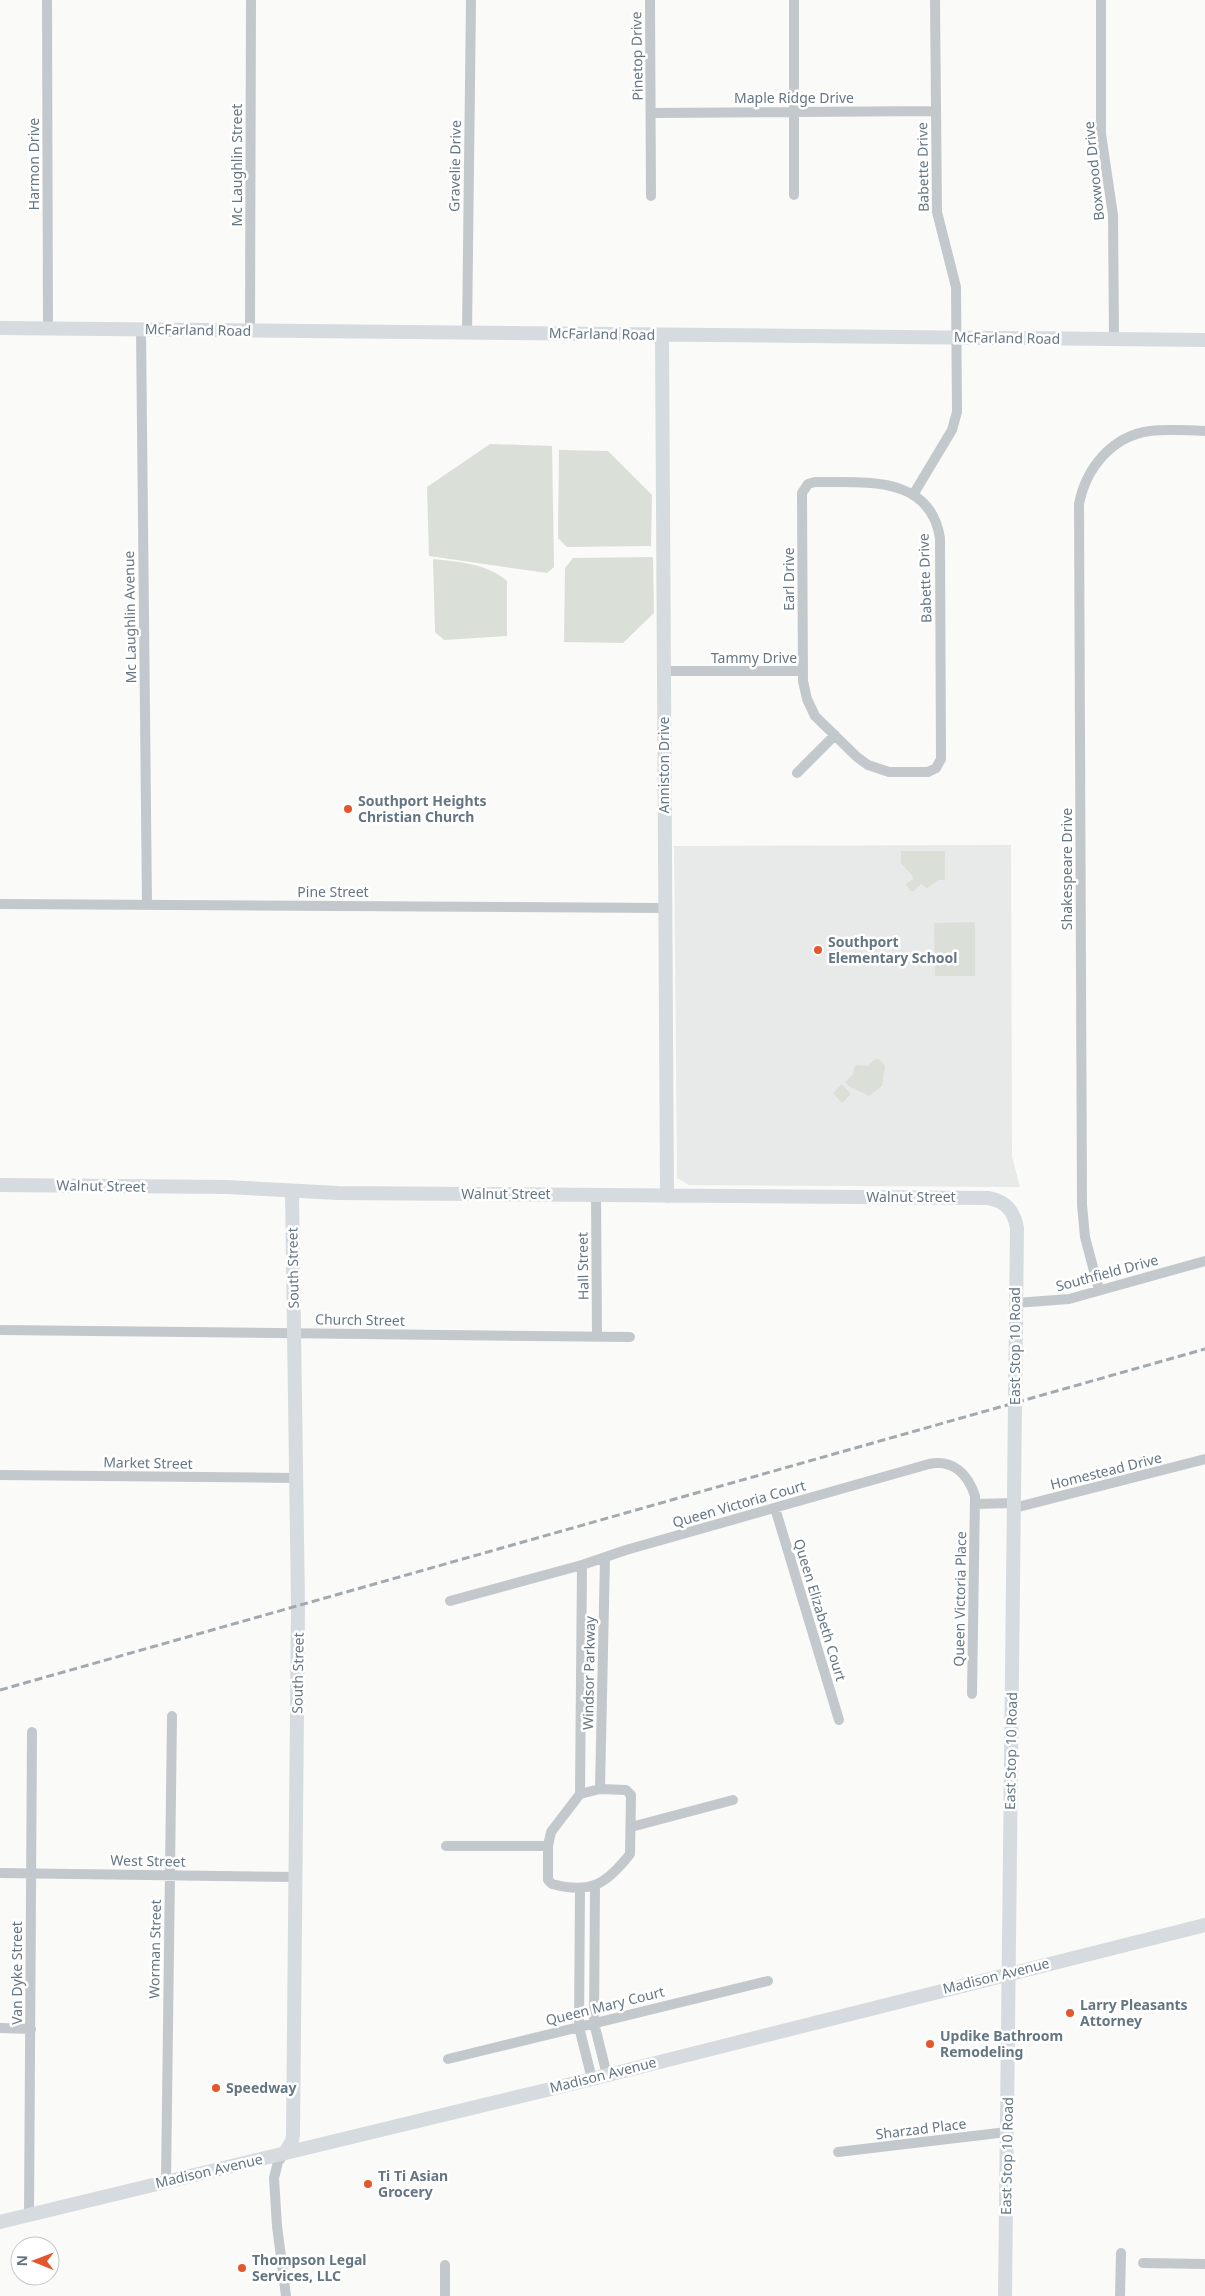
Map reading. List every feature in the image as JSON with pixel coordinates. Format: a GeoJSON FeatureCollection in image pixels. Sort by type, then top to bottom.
{"type":"FeatureCollection","features":[{"type":"Feature","properties":{"kind":"street","name":"Harmon Drive"},"geometry":{"type":"LineString","coordinates":[[47,0],[48,329]]}},
{"type":"Feature","properties":{"kind":"street","name":"Mc Laughlin Street"},"geometry":{"type":"LineString","coordinates":[[250,331],[251,0]]}},
{"type":"Feature","properties":{"kind":"street","name":"Gravelie Drive"},"geometry":{"type":"LineString","coordinates":[[467,333],[471,0]]}},
{"type":"Feature","properties":{"kind":"street","name":"Pinetop Drive"},"geometry":{"type":"LineString","coordinates":[[650,0],[651,196]]}},
{"type":"Feature","properties":{"kind":"street"},"geometry":{"type":"LineString","coordinates":[[794,0],[794,195]]}},
{"type":"Feature","properties":{"kind":"street","name":"Babette Drive"},"geometry":{"type":"LineString","coordinates":[[935,0],[937,212],[956,287],[956,416],[952,430],[913,495],[925,505],[933,516],[940,538],[941,759],[937,767]]}},
{"type":"Feature","properties":{"kind":"street","name":"Boxwood Drive"},"geometry":{"type":"LineString","coordinates":[[1101,0],[1101,134],[1113,215],[1114,339]]}},
{"type":"Feature","properties":{"kind":"street","name":"Maple Ridge Drive"},"geometry":{"type":"LineString","coordinates":[[652,113],[936,111]]}},
{"type":"Feature","properties":{"kind":"street","name":"McFarland Road"},"geometry":{"type":"LineString","coordinates":[[0,328],[1205,340]]}},
{"type":"Feature","properties":{"kind":"street","name":"Mc Laughlin Avenue"},"geometry":{"type":"LineString","coordinates":[[141,330],[147,905]]}},
{"type":"Feature","properties":{"kind":"street","name":"Anniston Drive"},"geometry":{"type":"LineString","coordinates":[[662,335],[666,1196]]}},
{"type":"Feature","properties":{"kind":"street","name":"Shakespeare Drive"},"geometry":{"type":"LineString","coordinates":[[1099,1290],[1086,1237],[1082,1205],[1078,513],[1085,483],[1093,468],[1105,454],[1122,441],[1146,432],[1205,430]]}},
{"type":"Feature","properties":{"kind":"street","name":"Earl Drive"},"geometry":{"type":"LineString","coordinates":[[803,671],[802,493],[805,487],[815,482],[880,483],[897,487],[913,495]]}},
{"type":"Feature","properties":{"kind":"street","name":"Tammy Drive"},"geometry":{"type":"LineString","coordinates":[[664,671],[803,671],[804,686],[811,708],[822,723],[864,762],[880,770],[928,772],[937,767]]}},
{"type":"Feature","properties":{"kind":"street"},"geometry":{"type":"LineString","coordinates":[[797,773],[835,735]]}},
{"type":"Feature","properties":{"kind":"street","name":"Pine Street"},"geometry":{"type":"LineString","coordinates":[[0,904],[665,908]]}},
{"type":"Feature","properties":{"kind":"street","name":"Walnut Street"},"geometry":{"type":"LineString","coordinates":[[0,1185],[666,1196],[988,1198],[1000,1201],[1009,1207]]}},
{"type":"Feature","properties":{"kind":"street","name":"South Street"},"geometry":{"type":"LineString","coordinates":[[285,2153],[292,2141],[293,2135],[298,1606],[292,1191]]}},
{"type":"Feature","properties":{"kind":"street","name":"Hall Street"},"geometry":{"type":"LineString","coordinates":[[596,1195],[597,1336]]}},
{"type":"Feature","properties":{"kind":"street","name":"East Stop 10 Road"},"geometry":{"type":"LineString","coordinates":[[1005,2296],[1010,1973],[1016,1228],[1016,1220],[1009,1207]]}},
{"type":"Feature","properties":{"kind":"street","name":"Southfield Drive"},"geometry":{"type":"LineString","coordinates":[[1015,1303],[1057,1301],[1205,1261]]}},
{"type":"Feature","properties":{"kind":"street","name":"Church Street"},"geometry":{"type":"LineString","coordinates":[[0,1330],[630,1336]]}},
{"type":"Feature","properties":{"kind":"street","name":"Homestead Drive"},"geometry":{"type":"LineString","coordinates":[[1014,1506],[1205,1459]]}},
{"type":"Feature","properties":{"kind":"street","name":"Queen Victoria Court"},"geometry":{"type":"LineString","coordinates":[[450,1601],[582,1565],[929,1464],[938,1463],[956,1468],[968,1478],[973,1488],[975,1504]]}},
{"type":"Feature","properties":{"kind":"street","name":"Market Street"},"geometry":{"type":"LineString","coordinates":[[0,1476],[297,1478]]}},
{"type":"Feature","properties":{"kind":"street"},"geometry":{"type":"LineString","coordinates":[[975,1504],[1014,1506]]}},
{"type":"Feature","properties":{"kind":"street","name":"Queen Victoria Place"},"geometry":{"type":"LineString","coordinates":[[972,1694],[975,1504]]}},
{"type":"Feature","properties":{"kind":"street","name":"Queen Elizabeth Court"},"geometry":{"type":"LineString","coordinates":[[775,1508],[839,1720]]}},
{"type":"Feature","properties":{"kind":"street","name":"Windsor Parkway"},"geometry":{"type":"LineString","coordinates":[[600,1789],[605,1558]]}},
{"type":"Feature","properties":{"kind":"street","name":"Windsor Parkway"},"geometry":{"type":"LineString","coordinates":[[580,1794],[582,1565]]}},
{"type":"Feature","properties":{"kind":"street","name":"Worman Street"},"geometry":{"type":"LineString","coordinates":[[166,2182],[172,1716]]}},
{"type":"Feature","properties":{"kind":"street","name":"Van Dyke Street"},"geometry":{"type":"LineString","coordinates":[[29,2214],[32,1732]]}},
{"type":"Feature","properties":{"kind":"street"},"geometry":{"type":"LineString","coordinates":[[600,1789],[628,1791],[631,1795],[630,1854],[603,1882],[595,1886],[580,1888],[554,1885],[549,1882],[548,1846],[554,1827],[580,1794],[600,1789]]}},
{"type":"Feature","properties":{"kind":"street"},"geometry":{"type":"LineString","coordinates":[[631,1826],[733,1800]]}},
{"type":"Feature","properties":{"kind":"street"},"geometry":{"type":"LineString","coordinates":[[446,1846],[548,1846]]}},
{"type":"Feature","properties":{"kind":"street","name":"West Street"},"geometry":{"type":"LineString","coordinates":[[0,1873],[296,1877]]}},
{"type":"Feature","properties":{"kind":"street"},"geometry":{"type":"LineString","coordinates":[[595,1886],[594,2023],[607,2074]]}},
{"type":"Feature","properties":{"kind":"street"},"geometry":{"type":"LineString","coordinates":[[580,1888],[579,2027],[592,2079]]}},
{"type":"Feature","properties":{"kind":"street","name":"Madison Avenue"},"geometry":{"type":"LineString","coordinates":[[0,2222],[592,2079],[1205,1925]]}},
{"type":"Feature","properties":{"kind":"street","name":"Queen Mary Court"},"geometry":{"type":"LineString","coordinates":[[448,2059],[768,1980]]}},
{"type":"Feature","properties":{"kind":"street"},"geometry":{"type":"LineString","coordinates":[[0,2028],[31,2029]]}},
{"type":"Feature","properties":{"kind":"street","name":"Sharzad Place"},"geometry":{"type":"LineString","coordinates":[[838,2152],[1007,2132]]}},
{"type":"Feature","properties":{"kind":"street"},"geometry":{"type":"LineString","coordinates":[[285,2153],[278,2162],[274,2178],[277,2226],[286,2296]]}},
{"type":"Feature","properties":{"kind":"street"},"geometry":{"type":"LineString","coordinates":[[1120,2296],[1121,2253]]}},
{"type":"Feature","properties":{"kind":"street"},"geometry":{"type":"LineString","coordinates":[[1143,2264],[1205,2264]]}},
{"type":"Feature","properties":{"kind":"street"},"geometry":{"type":"LineString","coordinates":[[444,2296],[445,2265]]}},
{"type":"Feature","properties":{"kind":"shaded area"},"geometry":{"type":"Polygon","coordinates":[[[490,444],[552,446],[554,567],[547,573],[429,556],[427,487],[490,444]]]}},
{"type":"Feature","properties":{"kind":"shaded area"},"geometry":{"type":"Polygon","coordinates":[[[559,450],[608,451],[652,495],[651,546],[567,547],[558,538],[559,450]]]}},
{"type":"Feature","properties":{"kind":"shaded area"},"geometry":{"type":"Polygon","coordinates":[[[653,557],[654,613],[623,643],[564,642],[565,568],[573,558],[653,557]]]}},
{"type":"Feature","properties":{"kind":"shaded area"},"geometry":{"type":"Polygon","coordinates":[[[433,559],[481,567],[490,570],[507,581],[507,636],[444,640],[435,632],[433,559]]]}},
{"type":"Feature","properties":{"kind":"shaded area"},"geometry":{"type":"Polygon","coordinates":[[[1011,845],[1012,1156],[1020,1187],[689,1185],[677,1178],[674,846],[1011,845]]]}},
{"type":"Feature","properties":{"kind":"shaded area"},"geometry":{"type":"Polygon","coordinates":[[[901,851],[945,851],[945,880],[938,880],[927,888],[921,884],[914,891],[910,891],[906,884],[913,879],[912,875],[901,863],[901,851]]]}},
{"type":"Feature","properties":{"kind":"shaded area"},"geometry":{"type":"Polygon","coordinates":[[[975,922],[975,976],[935,976],[934,923],[975,922]]]}},
{"type":"Feature","properties":{"kind":"shaded area"},"geometry":{"type":"Polygon","coordinates":[[[879,1059],[885,1066],[882,1086],[869,1096],[850,1087],[845,1082],[853,1074],[855,1065],[868,1066],[874,1060],[879,1059]]]}},
{"type":"Feature","properties":{"kind":"shaded area"},"geometry":{"type":"Polygon","coordinates":[[[842,1084],[851,1094],[842,1103],[833,1093],[842,1084]]]}},
{"type":"Feature","properties":{"kind":"railway"},"geometry":{"type":"LineString","coordinates":[[0,1690],[1205,1349]]}},
{"type":"Feature","properties":{"kind":"place","name":"Southport Heights Christian Church"},"geometry":{"type":"Point","coordinates":[348,809]}},
{"type":"Feature","properties":{"kind":"place","name":"Southport Elementary School"},"geometry":{"type":"Point","coordinates":[818,950]}},
{"type":"Feature","properties":{"kind":"place","name":"Larry Pleasants Attorney"},"geometry":{"type":"Point","coordinates":[1070,2013]}},
{"type":"Feature","properties":{"kind":"place","name":"Updike Bathroom Remodeling"},"geometry":{"type":"Point","coordinates":[930,2044]}},
{"type":"Feature","properties":{"kind":"place","name":"Speedway"},"geometry":{"type":"Point","coordinates":[216,2088]}},
{"type":"Feature","properties":{"kind":"place","name":"Ti Ti Asian Grocery"},"geometry":{"type":"Point","coordinates":[368,2184]}},
{"type":"Feature","properties":{"kind":"place","name":"Thompson Legal Services, LLC"},"geometry":{"type":"Point","coordinates":[242,2268]}}]}
